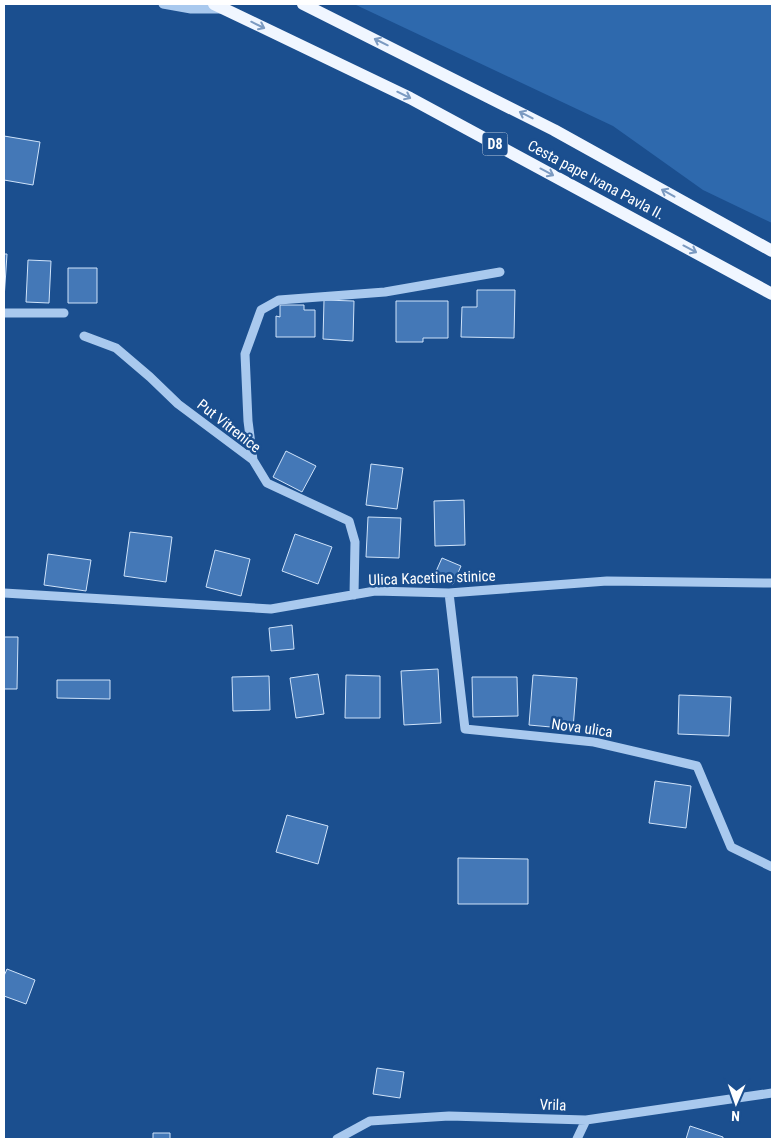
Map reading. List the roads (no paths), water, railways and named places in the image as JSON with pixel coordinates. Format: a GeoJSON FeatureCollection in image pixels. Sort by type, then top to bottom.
{"type":"FeatureCollection","features":[{"type":"Feature","properties":{"kind":"main road","name":"Cesta pape Ivana Pavla II."},"geometry":{"type":"LineString","coordinates":[[303,4],[554,130],[772,251]]}},
{"type":"Feature","properties":{"kind":"main road","name":"Cesta pape Ivana Pavla II."},"geometry":{"type":"LineString","coordinates":[[219,6],[410,98],[772,294]]}},
{"type":"Feature","properties":{"kind":"street"},"geometry":{"type":"LineString","coordinates":[[163,4],[190,10],[219,6]]}},
{"type":"Feature","properties":{"kind":"street"},"geometry":{"type":"LineString","coordinates":[[253,460],[248,421],[245,354],[261,310],[279,300],[385,292],[500,272]]}},
{"type":"Feature","properties":{"kind":"street"},"geometry":{"type":"LineString","coordinates":[[4,313],[64,313]]}},
{"type":"Feature","properties":{"kind":"street","name":"Put Vitrenice"},"geometry":{"type":"LineString","coordinates":[[84,336],[116,348],[178,404],[253,460],[267,483],[349,521],[355,542],[354,595]]}},
{"type":"Feature","properties":{"kind":"street","name":"Ulica Kacetine stinice"},"geometry":{"type":"LineString","coordinates":[[4,593],[271,609],[376,591],[449,593],[607,581],[772,583]]}},
{"type":"Feature","properties":{"kind":"street","name":"Nova ulica"},"geometry":{"type":"LineString","coordinates":[[449,593],[464,729],[594,742],[697,766],[731,847],[772,867]]}},
{"type":"Feature","properties":{"kind":"street","name":"Vrila"},"geometry":{"type":"LineString","coordinates":[[337,1139],[370,1121],[449,1116],[586,1120],[772,1093]]}},
{"type":"Feature","properties":{"kind":"street"},"geometry":{"type":"LineString","coordinates":[[577,1139],[586,1120]]}}]}
